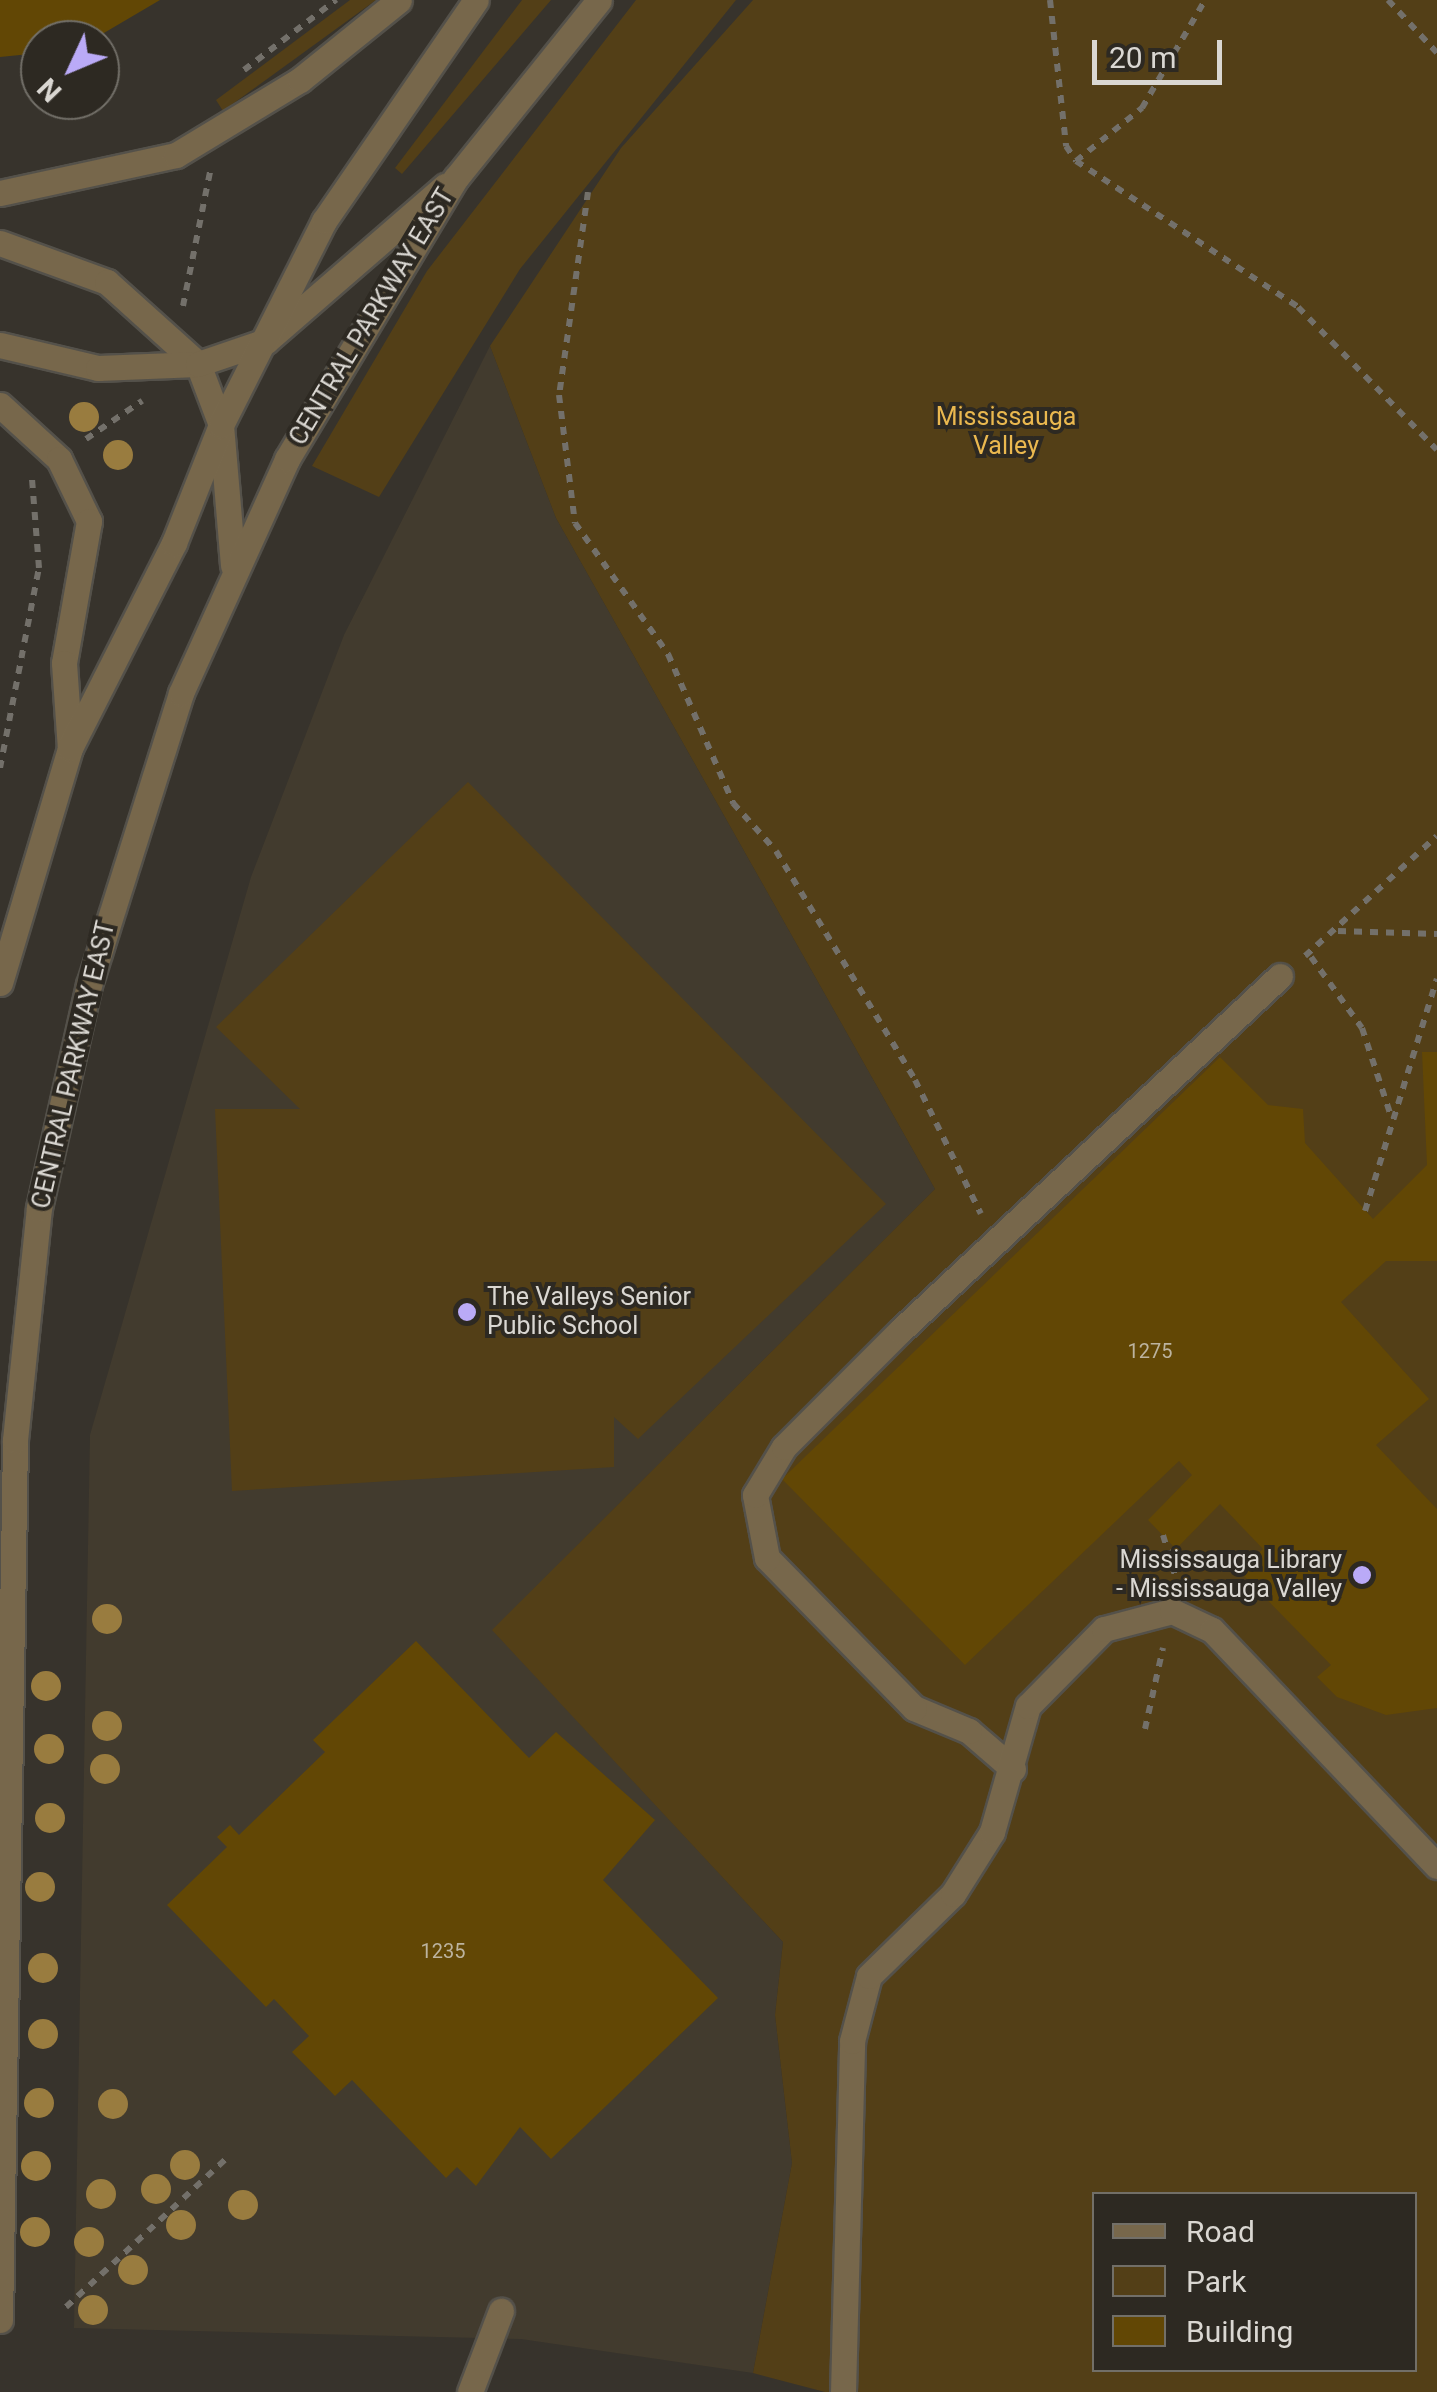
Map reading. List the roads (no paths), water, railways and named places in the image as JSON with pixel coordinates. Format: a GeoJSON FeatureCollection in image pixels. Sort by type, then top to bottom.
{"type":"FeatureCollection","features":[{"type":"Feature","properties":{"kind":"street"},"geometry":{"type":"LineString","coordinates":[[0,193],[176,155],[300,80],[400,0]]}},
{"type":"Feature","properties":{"kind":"street"},"geometry":{"type":"LineString","coordinates":[[0,983],[70,748],[174,544],[221,425],[324,222],[476,0]]}},
{"type":"Feature","properties":{"kind":"street","name":"CENTRAL PARKWAY EAST"},"geometry":{"type":"LineString","coordinates":[[0,2320],[15,1440],[39,1208],[89,985],[149,781],[233,575],[287,458],[456,178],[599,0]]}},
{"type":"Feature","properties":{"kind":"street"},"geometry":{"type":"LineString","coordinates":[[0,345],[98,368],[198,364],[266,341],[396,219],[456,178]]}},
{"type":"Feature","properties":{"kind":"street"},"geometry":{"type":"LineString","coordinates":[[0,243],[108,282],[198,364],[221,425],[233,575]]}},
{"type":"Feature","properties":{"kind":"street"},"geometry":{"type":"LineString","coordinates":[[0,405],[59,459],[89,521],[64,663],[70,748]]}},
{"type":"Feature","properties":{"kind":"street"},"geometry":{"type":"LineString","coordinates":[[1013,1769],[970,1732],[914,1708],[767,1558],[755,1495],[784,1447],[995,1242],[1280,976]]}},
{"type":"Feature","properties":{"kind":"street"},"geometry":{"type":"LineString","coordinates":[[843,2392],[858,2008],[880,1961],[953,1894],[992,1832],[1028,1706],[1092,1642],[1136,1615],[1172,1612],[1212,1630],[1437,1866]]}},
{"type":"Feature","properties":{"kind":"street"},"geometry":{"type":"LineString","coordinates":[[470,2392],[500,2310]]}},
{"type":"Feature","properties":{"kind":"place","name":"The Valleys Senior Public School"},"geometry":{"type":"Point","coordinates":[467,1312]}},
{"type":"Feature","properties":{"kind":"place","name":"Mississauga Library - Mississauga Valley"},"geometry":{"type":"Point","coordinates":[1362,1575]}},
{"type":"Feature","properties":{"kind":"park label","name":"Mississauga Valley"},"geometry":{"type":"Point","coordinates":[1006,432]}}]}
